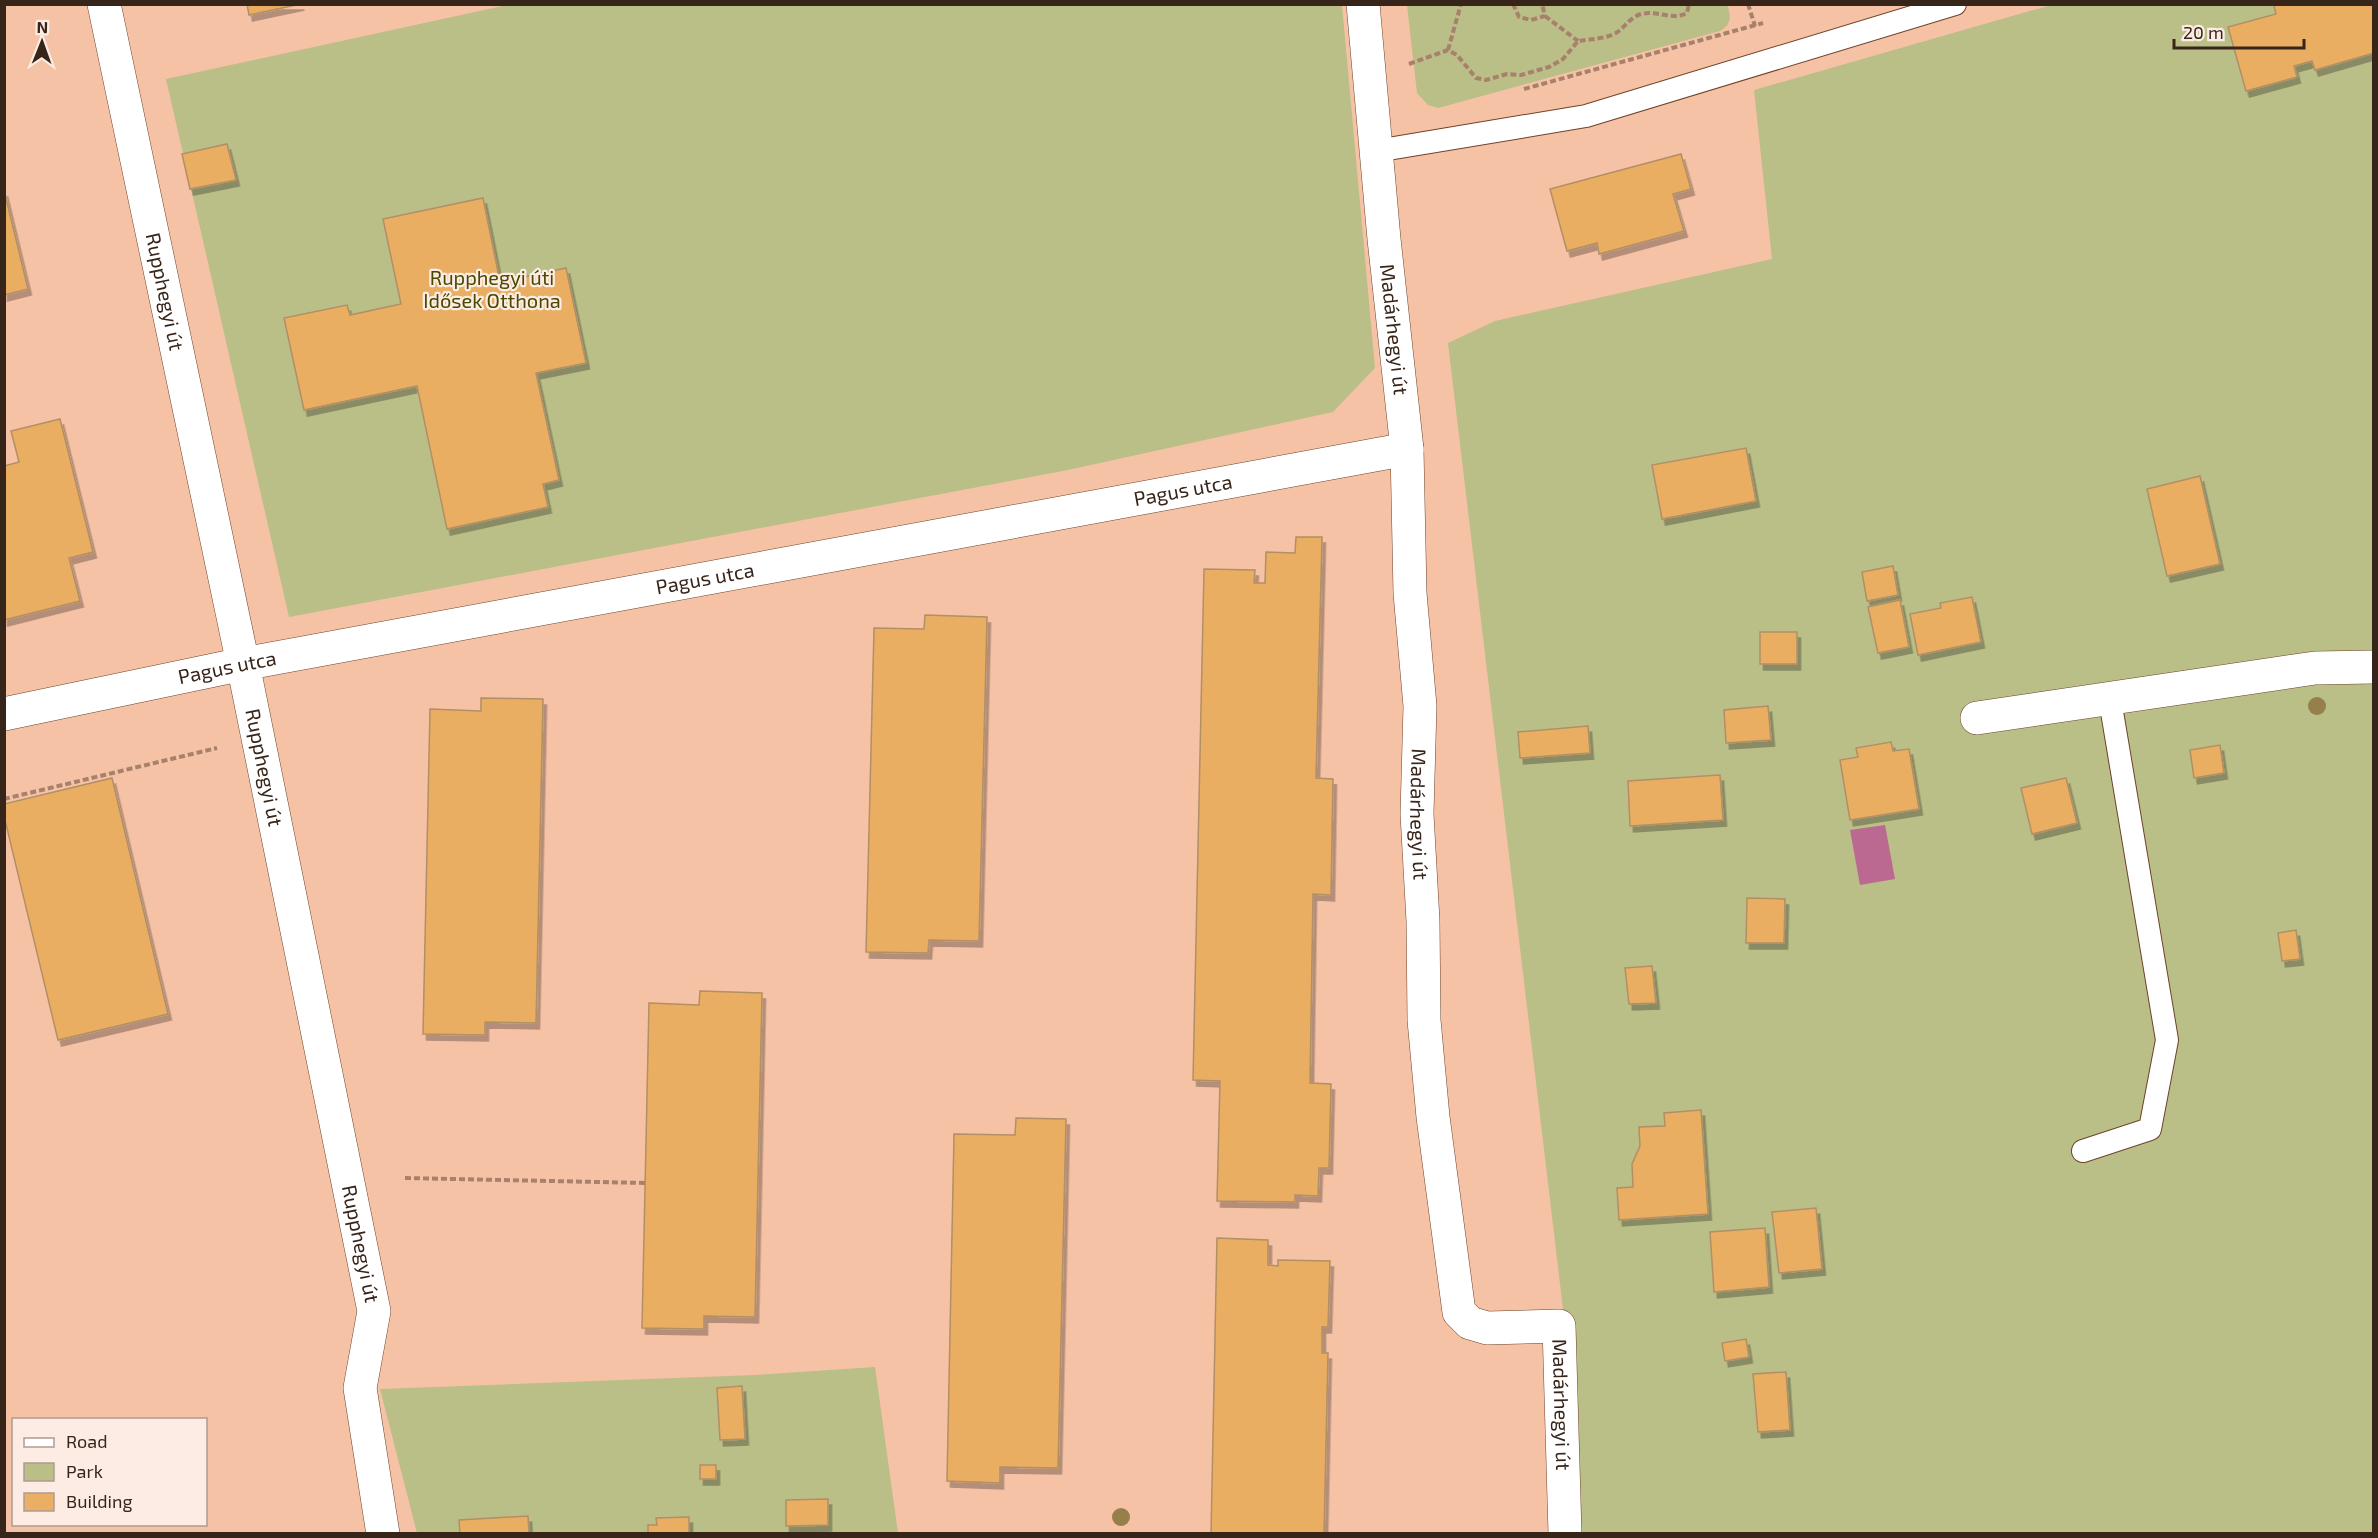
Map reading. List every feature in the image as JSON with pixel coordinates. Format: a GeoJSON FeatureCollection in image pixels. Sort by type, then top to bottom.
{"type":"FeatureCollection","features":[{"type":"Feature","properties":{"kind":"street","name":"Rupphegyi út"},"geometry":{"type":"LineString","coordinates":[[104,4],[243,664],[374,1311],[360,1388],[383,1533]]}},
{"type":"Feature","properties":{"kind":"street","name":"Madárhegyi út"},"geometry":{"type":"LineString","coordinates":[[1363,4],[1397,368],[1407,449],[1410,593],[1420,706],[1417,814],[1423,921],[1424,1020],[1433,1117],[1459,1312],[1470,1323],[1487,1328],[1558,1326],[1565,1533]]}},
{"type":"Feature","properties":{"kind":"street","name":"Pagus utca"},"geometry":{"type":"LineString","coordinates":[[4,714],[243,664],[1407,449]]}},
{"type":"Feature","properties":{"kind":"street"},"geometry":{"type":"LineString","coordinates":[[1977,718],[2314,668],[2373,667]]}},
{"type":"Feature","properties":{"kind":"lane"},"geometry":{"type":"LineString","coordinates":[[1376,151],[1586,116],[1955,4]]}},
{"type":"Feature","properties":{"kind":"lane"},"geometry":{"type":"LineString","coordinates":[[2083,1151],[2150,1129],[2167,1040],[2110,700]]}},
{"type":"Feature","properties":{"kind":"path"},"geometry":{"type":"LineString","coordinates":[[1448,50],[1461,4]]}},
{"type":"Feature","properties":{"kind":"path"},"geometry":{"type":"LineString","coordinates":[[1513,4],[1519,17],[1531,20],[1545,16]]}},
{"type":"Feature","properties":{"kind":"path"},"geometry":{"type":"LineString","coordinates":[[1542,4],[1545,16],[1578,41]]}},
{"type":"Feature","properties":{"kind":"path"},"geometry":{"type":"LineString","coordinates":[[1408,64],[1448,50],[1457,55],[1476,78],[1486,80],[1506,74],[1521,75],[1550,67],[1563,59],[1578,41],[1609,36],[1640,14],[1683,15],[1688,11],[1689,4]]}},
{"type":"Feature","properties":{"kind":"path"},"geometry":{"type":"LineString","coordinates":[[1748,4],[1755,26]]}},
{"type":"Feature","properties":{"kind":"path"},"geometry":{"type":"LineString","coordinates":[[1513,92],[1766,23]]}},
{"type":"Feature","properties":{"kind":"path"},"geometry":{"type":"LineString","coordinates":[[4,798],[217,748]]}},
{"type":"Feature","properties":{"kind":"path"},"geometry":{"type":"LineString","coordinates":[[405,1178],[645,1183]]}},
{"type":"Feature","properties":{"kind":"green space"},"geometry":{"type":"Polygon","coordinates":[[[1727,4],[1730,19],[1727,26],[1720,31],[1438,108],[1428,105],[1417,93],[1407,5],[1727,4]]]}},
{"type":"Feature","properties":{"kind":"green space","name":"Rupphegyi úti Idősek Otthona"},"geometry":{"type":"Polygon","coordinates":[[[507,5],[1342,5],[1375,368],[1333,412],[1068,470],[289,617],[166,79],[507,5]]]}},
{"type":"Feature","properties":{"kind":"green space"},"geometry":{"type":"Polygon","coordinates":[[[2051,5],[2373,5],[2373,1533],[1579,1533],[1563,1309],[1448,343],[1495,321],[1772,259],[1754,90],[2051,5]]]}},
{"type":"Feature","properties":{"kind":"green space"},"geometry":{"type":"Polygon","coordinates":[[[875,1367],[898,1533],[417,1533],[380,1389],[755,1375],[875,1367]]]}},
{"type":"Feature","properties":{"kind":"shaded area"},"geometry":{"type":"Polygon","coordinates":[[[1885,825],[1895,879],[1860,885],[1850,830],[1885,825]]]}},
{"type":"Feature","properties":{"kind":"building"},"geometry":{"type":"Polygon","coordinates":[[[247,4],[301,4],[249,15],[247,4]]]}},
{"type":"Feature","properties":{"kind":"building"},"geometry":{"type":"Polygon","coordinates":[[[2278,4],[2374,4],[2374,53],[2315,70],[2312,61],[2294,66],[2297,77],[2246,91],[2228,27],[2276,14],[2274,6],[2278,4]]]}},
{"type":"Feature","properties":{"kind":"building"},"geometry":{"type":"Polygon","coordinates":[[[227,144],[236,180],[190,189],[182,154],[227,144]]]}},
{"type":"Feature","properties":{"kind":"building"},"geometry":{"type":"Polygon","coordinates":[[[1681,154],[1691,189],[1673,194],[1684,231],[1599,254],[1597,243],[1567,251],[1550,189],[1681,154]]]}},
{"type":"Feature","properties":{"kind":"building"},"geometry":{"type":"Polygon","coordinates":[[[4,190],[28,289],[4,295],[4,190]]]}},
{"type":"Feature","properties":{"kind":"building"},"geometry":{"type":"Polygon","coordinates":[[[483,198],[500,282],[566,268],[586,363],[536,373],[559,480],[543,484],[548,507],[447,529],[417,386],[304,410],[284,318],[347,305],[350,315],[401,304],[383,219],[483,198]]]}},
{"type":"Feature","properties":{"kind":"building"},"geometry":{"type":"Polygon","coordinates":[[[60,419],[93,552],[69,558],[80,601],[4,620],[4,466],[19,462],[11,431],[60,419]]]}},
{"type":"Feature","properties":{"kind":"building"},"geometry":{"type":"Polygon","coordinates":[[[1746,448],[1756,501],[1662,519],[1652,465],[1746,448]]]}},
{"type":"Feature","properties":{"kind":"building"},"geometry":{"type":"Polygon","coordinates":[[[2200,476],[2220,564],[2167,576],[2147,489],[2200,476]]]}},
{"type":"Feature","properties":{"kind":"building"},"geometry":{"type":"Polygon","coordinates":[[[1296,537],[1322,537],[1316,778],[1333,779],[1331,895],[1313,894],[1310,1083],[1331,1084],[1329,1168],[1319,1168],[1318,1196],[1295,1195],[1295,1202],[1217,1201],[1220,1081],[1193,1080],[1204,569],[1255,570],[1254,583],[1265,583],[1266,552],[1295,553],[1296,537]]]}},
{"type":"Feature","properties":{"kind":"building"},"geometry":{"type":"Polygon","coordinates":[[[1893,566],[1898,595],[1867,601],[1862,572],[1893,566]]]}},
{"type":"Feature","properties":{"kind":"building"},"geometry":{"type":"Polygon","coordinates":[[[1972,597],[1981,642],[1918,655],[1910,614],[1941,608],[1940,603],[1972,597]]]}},
{"type":"Feature","properties":{"kind":"building"},"geometry":{"type":"Polygon","coordinates":[[[1900,600],[1909,647],[1878,653],[1868,607],[1900,600]]]}},
{"type":"Feature","properties":{"kind":"building"},"geometry":{"type":"Polygon","coordinates":[[[925,615],[987,617],[979,941],[929,940],[928,953],[866,952],[874,628],[924,629],[925,615]]]}},
{"type":"Feature","properties":{"kind":"building"},"geometry":{"type":"Polygon","coordinates":[[[1760,632],[1797,632],[1797,664],[1760,664],[1760,632]]]}},
{"type":"Feature","properties":{"kind":"building"},"geometry":{"type":"Polygon","coordinates":[[[481,698],[543,699],[536,1023],[485,1022],[485,1035],[423,1034],[430,709],[481,711],[481,698]]]}},
{"type":"Feature","properties":{"kind":"building"},"geometry":{"type":"Polygon","coordinates":[[[1768,706],[1771,740],[1726,743],[1724,710],[1768,706]]]}},
{"type":"Feature","properties":{"kind":"building"},"geometry":{"type":"Polygon","coordinates":[[[1588,726],[1590,753],[1520,758],[1518,732],[1588,726]]]}},
{"type":"Feature","properties":{"kind":"building"},"geometry":{"type":"Polygon","coordinates":[[[1891,742],[1893,751],[1909,749],[1919,809],[1850,820],[1840,760],[1858,757],[1856,748],[1891,742]]]}},
{"type":"Feature","properties":{"kind":"building"},"geometry":{"type":"Polygon","coordinates":[[[2220,745],[2224,773],[2194,778],[2190,750],[2220,745]]]}},
{"type":"Feature","properties":{"kind":"building"},"geometry":{"type":"Polygon","coordinates":[[[1720,775],[1723,820],[1630,826],[1628,781],[1720,775]]]}},
{"type":"Feature","properties":{"kind":"building"},"geometry":{"type":"Polygon","coordinates":[[[112,778],[168,1014],[58,1040],[4,816],[4,804],[112,778]]]}},
{"type":"Feature","properties":{"kind":"building"},"geometry":{"type":"Polygon","coordinates":[[[2066,778],[2077,823],[2032,834],[2021,788],[2066,778]]]}},
{"type":"Feature","properties":{"kind":"building"},"geometry":{"type":"Polygon","coordinates":[[[1747,898],[1785,899],[1784,943],[1746,943],[1747,898]]]}},
{"type":"Feature","properties":{"kind":"building"},"geometry":{"type":"Polygon","coordinates":[[[2296,930],[2300,959],[2282,961],[2278,933],[2296,930]]]}},
{"type":"Feature","properties":{"kind":"building"},"geometry":{"type":"Polygon","coordinates":[[[1652,966],[1656,1003],[1629,1004],[1625,968],[1652,966]]]}},
{"type":"Feature","properties":{"kind":"building"},"geometry":{"type":"Polygon","coordinates":[[[700,991],[762,993],[755,1317],[704,1316],[704,1329],[642,1328],[649,1003],[699,1005],[700,991]]]}},
{"type":"Feature","properties":{"kind":"building"},"geometry":{"type":"Polygon","coordinates":[[[1701,1110],[1708,1214],[1619,1220],[1617,1188],[1633,1187],[1632,1164],[1640,1146],[1639,1127],[1665,1126],[1664,1113],[1701,1110]]]}},
{"type":"Feature","properties":{"kind":"building"},"geometry":{"type":"Polygon","coordinates":[[[1016,1118],[1066,1119],[1058,1468],[1000,1467],[1000,1483],[947,1481],[954,1134],[1015,1135],[1016,1118]]]}},
{"type":"Feature","properties":{"kind":"building"},"geometry":{"type":"Polygon","coordinates":[[[1816,1208],[1822,1269],[1779,1273],[1772,1212],[1816,1208]]]}},
{"type":"Feature","properties":{"kind":"building"},"geometry":{"type":"Polygon","coordinates":[[[1765,1228],[1769,1287],[1714,1292],[1710,1232],[1765,1228]]]}},
{"type":"Feature","properties":{"kind":"building"},"geometry":{"type":"Polygon","coordinates":[[[1217,1238],[1268,1240],[1268,1265],[1278,1266],[1278,1260],[1330,1261],[1328,1327],[1322,1327],[1322,1353],[1328,1353],[1324,1534],[1211,1534],[1217,1238]]]}},
{"type":"Feature","properties":{"kind":"building"},"geometry":{"type":"Polygon","coordinates":[[[1746,1339],[1749,1357],[1725,1361],[1722,1343],[1746,1339]]]}},
{"type":"Feature","properties":{"kind":"building"},"geometry":{"type":"Polygon","coordinates":[[[1786,1372],[1790,1430],[1758,1432],[1753,1374],[1786,1372]]]}},
{"type":"Feature","properties":{"kind":"building"},"geometry":{"type":"Polygon","coordinates":[[[742,1386],[745,1439],[720,1440],[717,1388],[742,1386]]]}},
{"type":"Feature","properties":{"kind":"building"},"geometry":{"type":"Polygon","coordinates":[[[700,1465],[716,1465],[716,1479],[700,1479],[700,1465]]]}},
{"type":"Feature","properties":{"kind":"building"},"geometry":{"type":"Polygon","coordinates":[[[828,1499],[828,1525],[786,1526],[786,1500],[828,1499]]]}},
{"type":"Feature","properties":{"kind":"building"},"geometry":{"type":"Polygon","coordinates":[[[528,1516],[529,1534],[460,1534],[459,1520],[528,1516]]]}},
{"type":"Feature","properties":{"kind":"building"},"geometry":{"type":"Polygon","coordinates":[[[689,1517],[689,1534],[648,1534],[648,1525],[657,1525],[656,1518],[689,1517]]]}}]}
